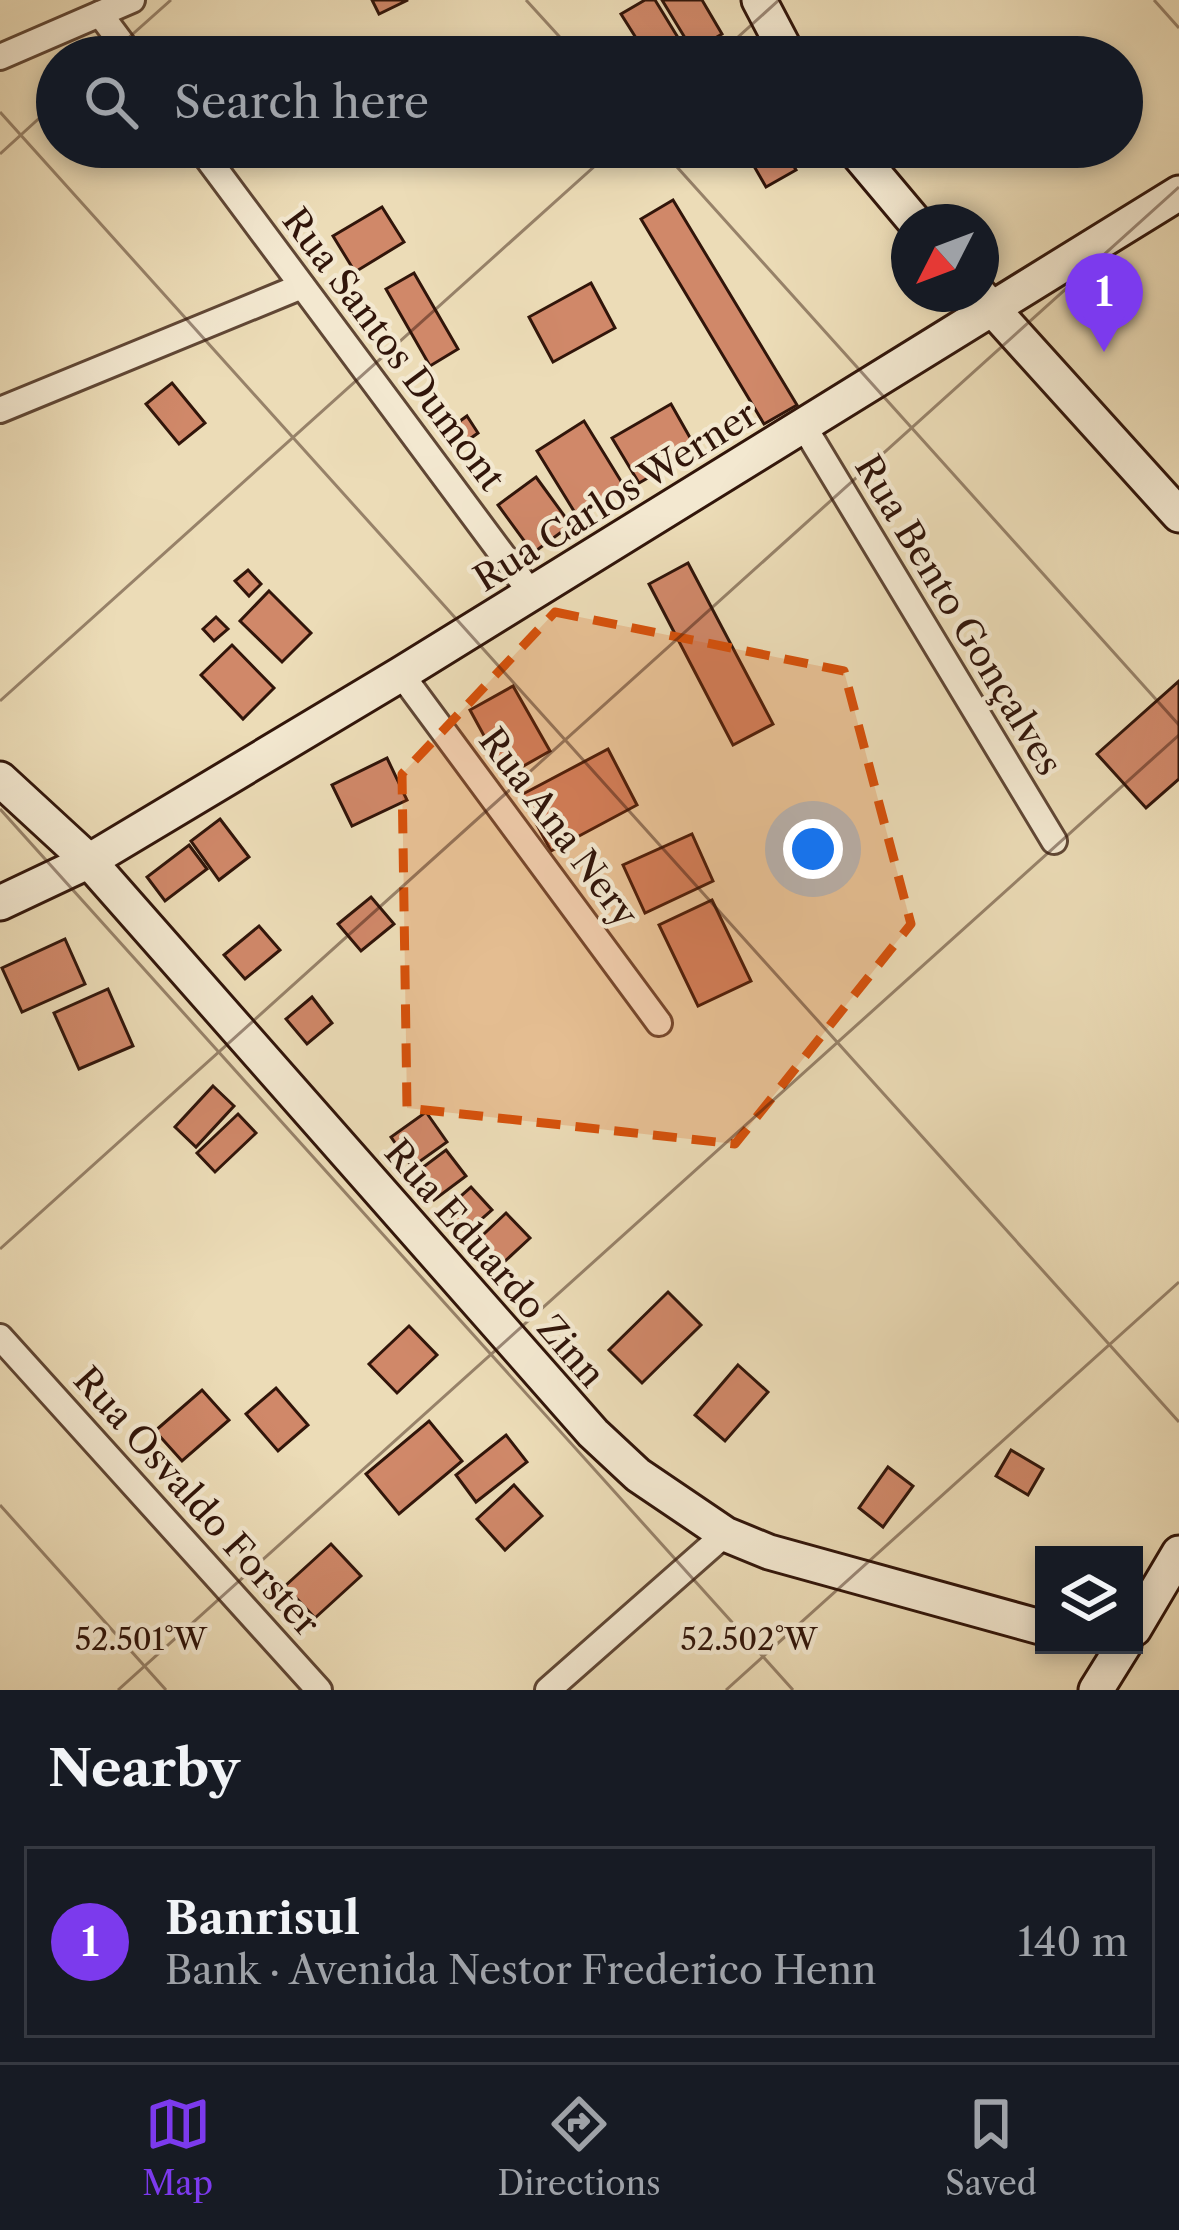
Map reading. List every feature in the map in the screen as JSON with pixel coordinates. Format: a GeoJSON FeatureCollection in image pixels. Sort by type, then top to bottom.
{"type":"FeatureCollection","features":[{"type":"Feature","properties":{"kind":"street"},"geometry":{"type":"LineString","coordinates":[[49,36],[132,0]]}},
{"type":"Feature","properties":{"kind":"street"},"geometry":{"type":"LineString","coordinates":[[759,0],[778,36]]}},
{"type":"Feature","properties":{"kind":"street"},"geometry":{"type":"LineString","coordinates":[[100,14],[116,36]]}},
{"type":"Feature","properties":{"kind":"street"},"geometry":{"type":"LineString","coordinates":[[0,57],[36,42]]}},
{"type":"Feature","properties":{"kind":"street","name":"Rua Santos Dumont"},"geometry":{"type":"LineString","coordinates":[[215,168],[531,593]]}},
{"type":"Feature","properties":{"kind":"street"},"geometry":{"type":"LineString","coordinates":[[870,168],[900,204]]}},
{"type":"Feature","properties":{"kind":"street","name":"Rua Carlos Werner"},"geometry":{"type":"LineString","coordinates":[[999,293],[1179,193]]}},
{"type":"Feature","properties":{"kind":"street"},"geometry":{"type":"LineString","coordinates":[[0,410],[302,286]]}},
{"type":"Feature","properties":{"kind":"street","name":"Rua Carlos Werner"},"geometry":{"type":"LineString","coordinates":[[0,903],[89,861],[400,674],[803,425],[969,312]]}},
{"type":"Feature","properties":{"kind":"street"},"geometry":{"type":"LineString","coordinates":[[995,312],[1179,515]]}},
{"type":"Feature","properties":{"kind":"street","name":"Rua Bento Gonçalves"},"geometry":{"type":"LineString","coordinates":[[803,425],[1054,841]]}},
{"type":"Feature","properties":{"kind":"street","name":"Rua Ana Nery"},"geometry":{"type":"LineString","coordinates":[[400,674],[659,1023]]}},
{"type":"Feature","properties":{"kind":"street","name":"Rua Eduardo Zinn"},"geometry":{"type":"LineString","coordinates":[[0,779],[89,861],[593,1433],[638,1474],[725,1534],[769,1552],[1035,1626]]}},
{"type":"Feature","properties":{"kind":"street","name":"Rua Osvaldo Forster"},"geometry":{"type":"LineString","coordinates":[[0,1337],[319,1690]]}},
{"type":"Feature","properties":{"kind":"street"},"geometry":{"type":"LineString","coordinates":[[548,1690],[725,1534]]}},
{"type":"Feature","properties":{"kind":"street"},"geometry":{"type":"LineString","coordinates":[[1143,1608],[1179,1553]]}},
{"type":"Feature","properties":{"kind":"street"},"geometry":{"type":"LineString","coordinates":[[1096,1690],[1115,1654]]}},
{"type":"Feature","properties":{"kind":"highlighted area"},"geometry":{"type":"Polygon","coordinates":[[[555,612],[844,671],[911,924],[735,1144],[407,1108],[402,774],[555,612]]]}},
{"type":"Feature","properties":{"kind":"building"},"geometry":{"type":"Polygon","coordinates":[[[372,0],[408,0],[379,14],[372,0]]]}},
{"type":"Feature","properties":{"kind":"building"},"geometry":{"type":"Polygon","coordinates":[[[645,0],[655,0],[677,36],[635,36],[621,14],[645,0]]]}},
{"type":"Feature","properties":{"kind":"building"},"geometry":{"type":"Polygon","coordinates":[[[662,0],[702,0],[722,34],[684,36],[662,0]]]}},
{"type":"Feature","properties":{"kind":"building"},"geometry":{"type":"Polygon","coordinates":[[[755,168],[795,168],[796,170],[766,187],[755,168]]]}},
{"type":"Feature","properties":{"kind":"building"},"geometry":{"type":"Polygon","coordinates":[[[673,200],[797,405],[764,424],[641,219],[673,200]]]}},
{"type":"Feature","properties":{"kind":"building"},"geometry":{"type":"Polygon","coordinates":[[[382,207],[404,242],[355,272],[333,236],[382,207]]]}},
{"type":"Feature","properties":{"kind":"building"},"geometry":{"type":"Polygon","coordinates":[[[414,273],[458,349],[430,366],[386,289],[414,273]]]}},
{"type":"Feature","properties":{"kind":"building"},"geometry":{"type":"Polygon","coordinates":[[[591,283],[615,328],[553,362],[529,317],[591,283]]]}},
{"type":"Feature","properties":{"kind":"building"},"geometry":{"type":"Polygon","coordinates":[[[172,383],[205,423],[179,444],[146,404],[172,383]]]}},
{"type":"Feature","properties":{"kind":"building"},"geometry":{"type":"Polygon","coordinates":[[[671,404],[697,450],[639,483],[612,438],[671,404]]]}},
{"type":"Feature","properties":{"kind":"building"},"geometry":{"type":"Polygon","coordinates":[[[467,416],[478,433],[464,443],[453,426],[467,416]]]}},
{"type":"Feature","properties":{"kind":"building"},"geometry":{"type":"Polygon","coordinates":[[[584,421],[624,486],[577,516],[537,451],[584,421]]]}},
{"type":"Feature","properties":{"kind":"building"},"geometry":{"type":"Polygon","coordinates":[[[536,477],[571,525],[533,553],[498,505],[536,477]]]}},
{"type":"Feature","properties":{"kind":"building"},"geometry":{"type":"Polygon","coordinates":[[[688,563],[773,724],[733,745],[649,584],[688,563]]]}},
{"type":"Feature","properties":{"kind":"building"},"geometry":{"type":"Polygon","coordinates":[[[248,570],[261,584],[249,596],[235,581],[248,570]]]}},
{"type":"Feature","properties":{"kind":"building"},"geometry":{"type":"Polygon","coordinates":[[[269,591],[311,633],[282,662],[240,621],[269,591]]]}},
{"type":"Feature","properties":{"kind":"building"},"geometry":{"type":"Polygon","coordinates":[[[216,617],[228,629],[214,641],[203,629],[216,617]]]}},
{"type":"Feature","properties":{"kind":"building"},"geometry":{"type":"Polygon","coordinates":[[[232,645],[274,688],[243,719],[201,675],[232,645]]]}},
{"type":"Feature","properties":{"kind":"building"},"geometry":{"type":"Polygon","coordinates":[[[1179,681],[1179,779],[1146,808],[1097,754],[1179,681]]]}},
{"type":"Feature","properties":{"kind":"building"},"geometry":{"type":"Polygon","coordinates":[[[513,686],[550,751],[506,776],[470,710],[513,686]]]}},
{"type":"Feature","properties":{"kind":"building"},"geometry":{"type":"Polygon","coordinates":[[[608,749],[637,805],[551,851],[521,795],[608,749]]]}},
{"type":"Feature","properties":{"kind":"building"},"geometry":{"type":"Polygon","coordinates":[[[387,758],[407,800],[352,826],[332,785],[387,758]]]}},
{"type":"Feature","properties":{"kind":"building"},"geometry":{"type":"Polygon","coordinates":[[[220,819],[249,857],[219,880],[191,841],[220,819]]]}},
{"type":"Feature","properties":{"kind":"building"},"geometry":{"type":"Polygon","coordinates":[[[692,834],[713,881],[645,913],[623,865],[692,834]]]}},
{"type":"Feature","properties":{"kind":"building"},"geometry":{"type":"Polygon","coordinates":[[[189,845],[207,869],[165,901],[147,877],[189,845]]]}},
{"type":"Feature","properties":{"kind":"building"},"geometry":{"type":"Polygon","coordinates":[[[371,897],[394,924],[361,951],[338,924],[371,897]]]}},
{"type":"Feature","properties":{"kind":"building"},"geometry":{"type":"Polygon","coordinates":[[[712,900],[751,981],[698,1006],[659,925],[712,900]]]}},
{"type":"Feature","properties":{"kind":"building"},"geometry":{"type":"Polygon","coordinates":[[[259,926],[280,950],[245,979],[224,955],[259,926]]]}},
{"type":"Feature","properties":{"kind":"building"},"geometry":{"type":"Polygon","coordinates":[[[65,939],[85,984],[22,1012],[2,968],[65,939]]]}},
{"type":"Feature","properties":{"kind":"building"},"geometry":{"type":"Polygon","coordinates":[[[108,989],[133,1046],[79,1069],[54,1013],[108,989]]]}},
{"type":"Feature","properties":{"kind":"building"},"geometry":{"type":"Polygon","coordinates":[[[312,997],[332,1023],[307,1044],[286,1019],[312,997]]]}},
{"type":"Feature","properties":{"kind":"building"},"geometry":{"type":"Polygon","coordinates":[[[213,1086],[234,1106],[196,1147],[175,1127],[213,1086]]]}},
{"type":"Feature","properties":{"kind":"building"},"geometry":{"type":"Polygon","coordinates":[[[426,1112],[447,1142],[412,1167],[391,1137],[426,1112]]]}},
{"type":"Feature","properties":{"kind":"building"},"geometry":{"type":"Polygon","coordinates":[[[238,1114],[256,1133],[215,1172],[197,1153],[238,1114]]]}},
{"type":"Feature","properties":{"kind":"building"},"geometry":{"type":"Polygon","coordinates":[[[446,1150],[466,1176],[434,1200],[414,1174],[446,1150]]]}},
{"type":"Feature","properties":{"kind":"building"},"geometry":{"type":"Polygon","coordinates":[[[471,1187],[492,1210],[459,1239],[438,1216],[471,1187]]]}},
{"type":"Feature","properties":{"kind":"building"},"geometry":{"type":"Polygon","coordinates":[[[506,1213],[530,1238],[490,1275],[467,1250],[506,1213]]]}},
{"type":"Feature","properties":{"kind":"building"},"geometry":{"type":"Polygon","coordinates":[[[668,1292],[701,1325],[642,1383],[609,1350],[668,1292]]]}},
{"type":"Feature","properties":{"kind":"building"},"geometry":{"type":"Polygon","coordinates":[[[409,1326],[437,1355],[397,1393],[369,1364],[409,1326]]]}},
{"type":"Feature","properties":{"kind":"building"},"geometry":{"type":"Polygon","coordinates":[[[738,1365],[768,1392],[725,1441],[695,1415],[738,1365]]]}},
{"type":"Feature","properties":{"kind":"building"},"geometry":{"type":"Polygon","coordinates":[[[276,1388],[308,1425],[278,1451],[246,1414],[276,1388]]]}},
{"type":"Feature","properties":{"kind":"building"},"geometry":{"type":"Polygon","coordinates":[[[202,1390],[229,1420],[182,1461],[155,1431],[202,1390]]]}},
{"type":"Feature","properties":{"kind":"building"},"geometry":{"type":"Polygon","coordinates":[[[429,1421],[462,1461],[399,1514],[366,1474],[429,1421]]]}},
{"type":"Feature","properties":{"kind":"building"},"geometry":{"type":"Polygon","coordinates":[[[506,1435],[527,1462],[476,1502],[456,1475],[506,1435]]]}},
{"type":"Feature","properties":{"kind":"building"},"geometry":{"type":"Polygon","coordinates":[[[1011,1450],[1043,1469],[1028,1495],[996,1476],[1011,1450]]]}},
{"type":"Feature","properties":{"kind":"building"},"geometry":{"type":"Polygon","coordinates":[[[888,1467],[913,1486],[883,1527],[859,1508],[888,1467]]]}},
{"type":"Feature","properties":{"kind":"building"},"geometry":{"type":"Polygon","coordinates":[[[514,1485],[542,1516],[505,1550],[477,1519],[514,1485]]]}},
{"type":"Feature","properties":{"kind":"building"},"geometry":{"type":"Polygon","coordinates":[[[331,1544],[361,1576],[315,1618],[285,1586],[331,1544]]]}},
{"type":"Feature","properties":{"kind":"place","name":"Banrisul"},"geometry":{"type":"Point","coordinates":[1104,352]}}]}
